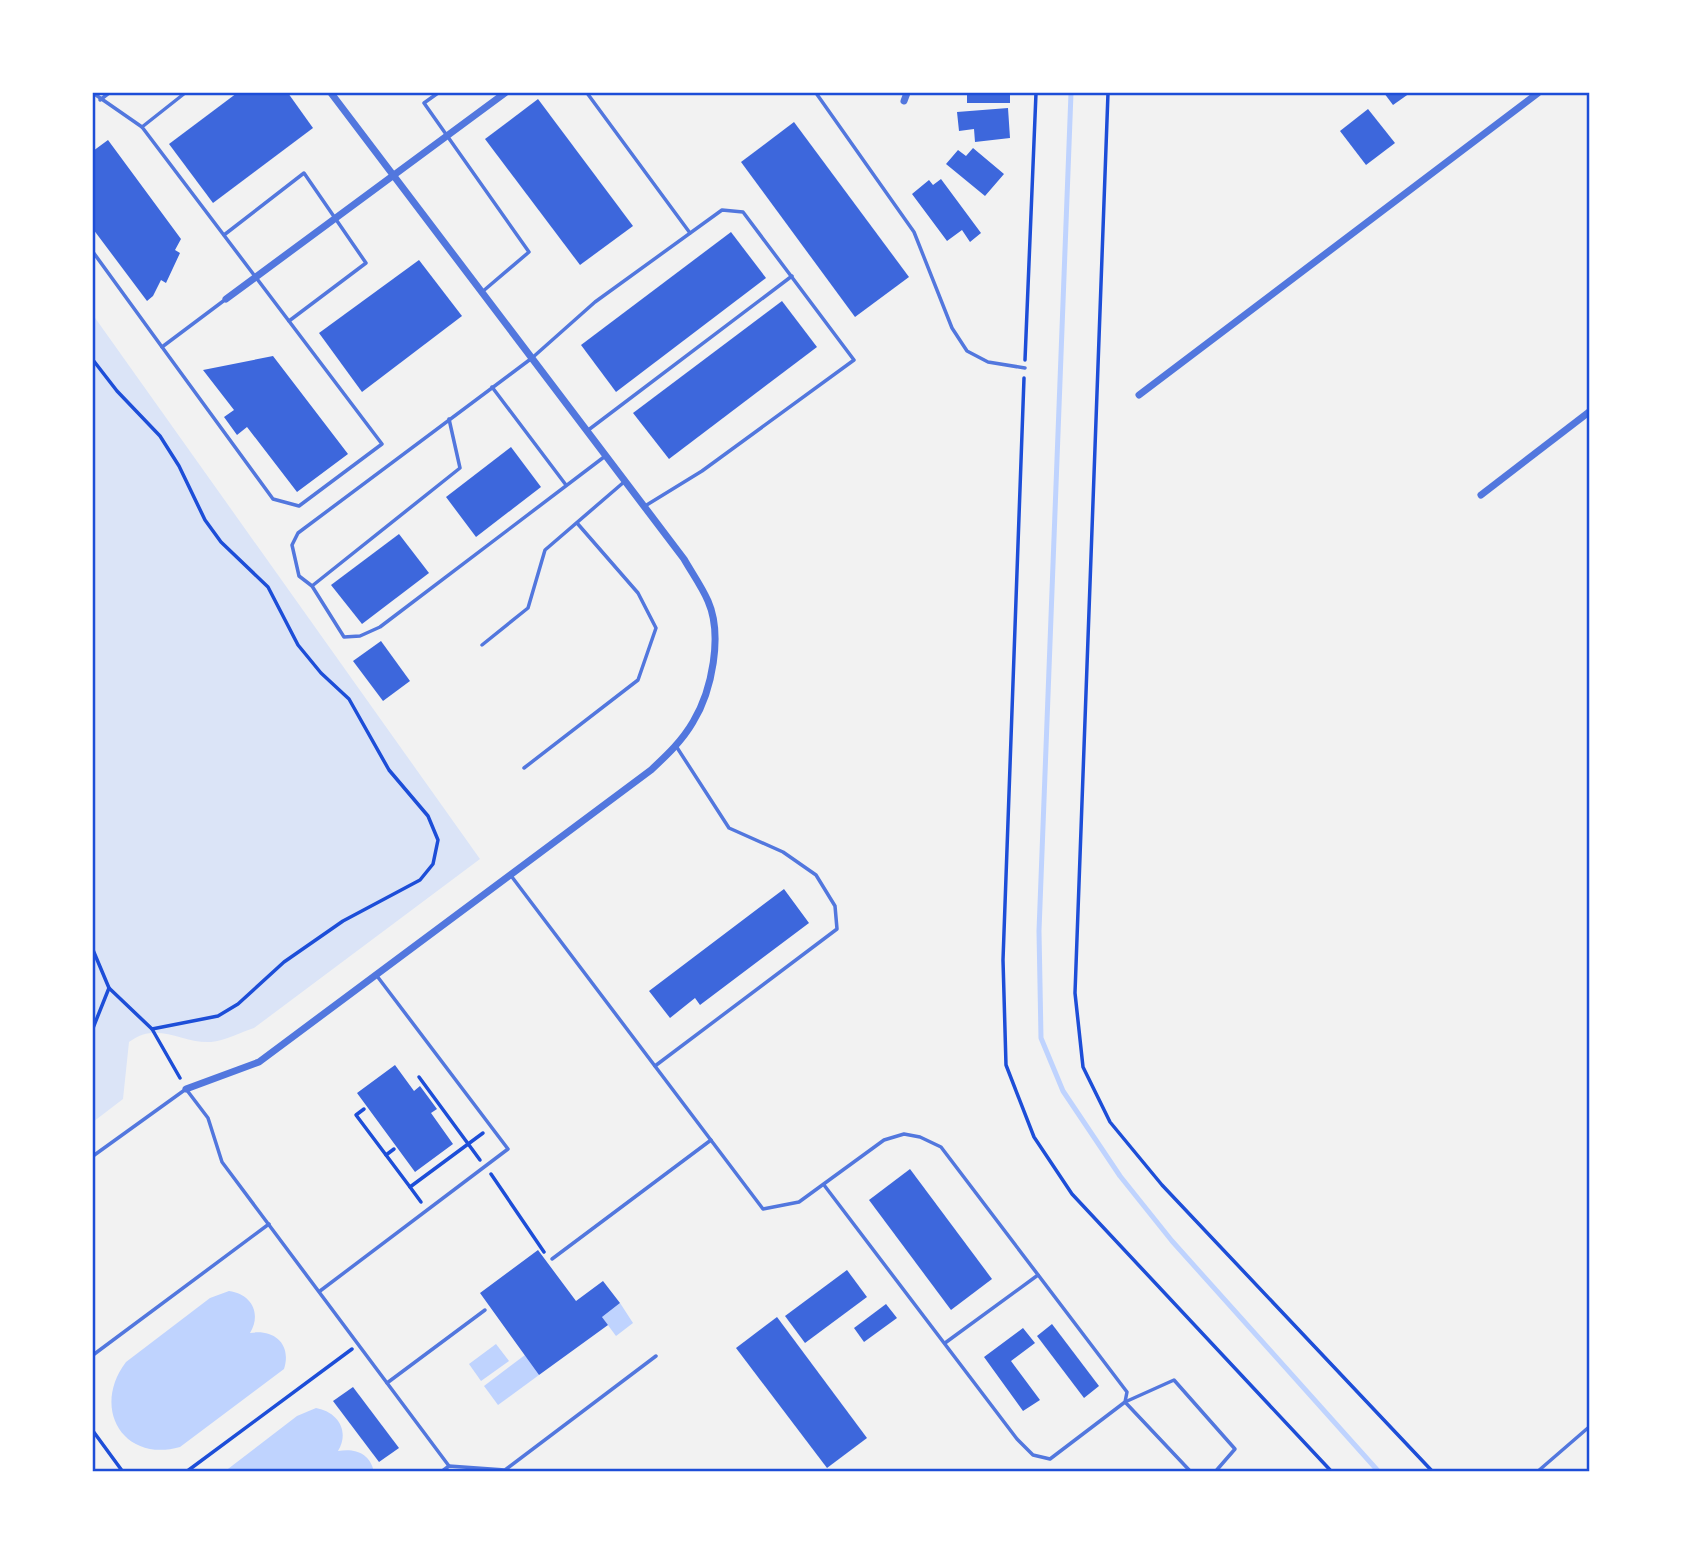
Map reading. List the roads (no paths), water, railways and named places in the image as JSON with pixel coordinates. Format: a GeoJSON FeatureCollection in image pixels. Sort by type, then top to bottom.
{"type":"FeatureCollection","features":[{"type":"Feature","properties":{"kind":"street"},"geometry":{"type":"LineString","coordinates":[[186,1090],[259,1062],[512,877],[650,770],[676,746],[695,719],[710,676],[714,629],[709,602],[684,559],[331,93]]}},
{"type":"Feature","properties":{"kind":"street"},"geometry":{"type":"LineString","coordinates":[[226,299],[505,93]]}},
{"type":"Feature","properties":{"kind":"street"},"geometry":{"type":"LineString","coordinates":[[904,101],[907,93]]}},
{"type":"Feature","properties":{"kind":"street"},"geometry":{"type":"LineString","coordinates":[[1139,395],[1538,93]]}},
{"type":"Feature","properties":{"kind":"street"},"geometry":{"type":"LineString","coordinates":[[1481,495],[1589,412]]}},
{"type":"Feature","properties":{"kind":"lane"},"geometry":{"type":"LineString","coordinates":[[93,93],[142,127],[382,444],[299,506],[273,499],[93,252]]}},
{"type":"Feature","properties":{"kind":"lane"},"geometry":{"type":"LineString","coordinates":[[100,100],[109,93]]}},
{"type":"Feature","properties":{"kind":"lane"},"geometry":{"type":"LineString","coordinates":[[142,127],[185,93]]}},
{"type":"Feature","properties":{"kind":"lane"},"geometry":{"type":"LineString","coordinates":[[438,93],[424,103],[529,252],[482,292]]}},
{"type":"Feature","properties":{"kind":"lane"},"geometry":{"type":"LineString","coordinates":[[587,93],[690,233]]}},
{"type":"Feature","properties":{"kind":"lane"},"geometry":{"type":"LineString","coordinates":[[816,93],[914,232],[952,328],[967,351],[988,362],[1025,368]]}},
{"type":"Feature","properties":{"kind":"lane"},"geometry":{"type":"LineString","coordinates":[[224,235],[304,173],[366,263],[289,321]]}},
{"type":"Feature","properties":{"kind":"lane"},"geometry":{"type":"LineString","coordinates":[[606,456],[380,626],[360,636],[344,637],[312,586],[299,576],[292,545],[298,533],[532,358],[595,302],[690,233],[722,210],[743,212],[854,359],[702,471],[645,507]]}},
{"type":"Feature","properties":{"kind":"lane"},"geometry":{"type":"LineString","coordinates":[[587,430],[792,276]]}},
{"type":"Feature","properties":{"kind":"lane"},"geometry":{"type":"LineString","coordinates":[[162,347],[226,299]]}},
{"type":"Feature","properties":{"kind":"lane"},"geometry":{"type":"LineString","coordinates":[[492,387],[566,485]]}},
{"type":"Feature","properties":{"kind":"lane"},"geometry":{"type":"LineString","coordinates":[[312,586],[460,468],[449,419]]}},
{"type":"Feature","properties":{"kind":"lane"},"geometry":{"type":"LineString","coordinates":[[482,645],[528,608],[545,550],[625,481]]}},
{"type":"Feature","properties":{"kind":"lane"},"geometry":{"type":"LineString","coordinates":[[524,768],[638,680],[656,628],[638,593],[577,523]]}},
{"type":"Feature","properties":{"kind":"lane"},"geometry":{"type":"LineString","coordinates":[[655,1066],[838,929],[835,906],[816,875],[783,852],[729,828],[676,746]]}},
{"type":"Feature","properties":{"kind":"lane"},"geometry":{"type":"LineString","coordinates":[[512,877],[763,1209],[799,1202],[884,1140],[904,1134],[920,1137],[941,1147],[1127,1392],[1125,1402]]}},
{"type":"Feature","properties":{"kind":"lane"},"geometry":{"type":"LineString","coordinates":[[320,1291],[508,1149],[377,976]]}},
{"type":"Feature","properties":{"kind":"lane"},"geometry":{"type":"LineString","coordinates":[[93,1156],[186,1090],[208,1118],[222,1162],[449,1466]]}},
{"type":"Feature","properties":{"kind":"lane"},"geometry":{"type":"LineString","coordinates":[[552,1259],[711,1140]]}},
{"type":"Feature","properties":{"kind":"lane"},"geometry":{"type":"LineString","coordinates":[[824,1185],[1017,1439],[1033,1455],[1050,1459],[1125,1402],[1174,1380],[1235,1449],[1215,1472]]}},
{"type":"Feature","properties":{"kind":"lane"},"geometry":{"type":"LineString","coordinates":[[93,1355],[269,1224]]}},
{"type":"Feature","properties":{"kind":"lane"},"geometry":{"type":"LineString","coordinates":[[945,1343],[1038,1275]]}},
{"type":"Feature","properties":{"kind":"lane"},"geometry":{"type":"LineString","coordinates":[[387,1383],[485,1310]]}},
{"type":"Feature","properties":{"kind":"lane"},"geometry":{"type":"LineString","coordinates":[[441,1472],[449,1466],[505,1471],[656,1356]]}},
{"type":"Feature","properties":{"kind":"lane"},"geometry":{"type":"LineString","coordinates":[[1125,1402],[1191,1472]]}},
{"type":"Feature","properties":{"kind":"lane"},"geometry":{"type":"LineString","coordinates":[[1536,1472],[1589,1427]]}},
{"type":"Feature","properties":{"kind":"water"},"geometry":{"type":"Polygon","coordinates":[[[229,1291],[243,1296],[252,1306],[255,1318],[250,1333],[267,1333],[279,1340],[285,1352],[284,1369],[180,1447],[160,1450],[143,1447],[129,1439],[119,1428],[113,1413],[112,1397],[116,1380],[126,1362],[210,1298],[229,1291]]]}},
{"type":"Feature","properties":{"kind":"water"},"geometry":{"type":"Polygon","coordinates":[[[620,1303],[633,1323],[616,1336],[602,1317],[620,1303]]]}},
{"type":"Feature","properties":{"kind":"water"},"geometry":{"type":"Polygon","coordinates":[[[496,1344],[509,1361],[481,1381],[469,1364],[496,1344]]]}},
{"type":"Feature","properties":{"kind":"water"},"geometry":{"type":"Polygon","coordinates":[[[525,1355],[539,1375],[498,1405],[484,1386],[525,1355]]]}},
{"type":"Feature","properties":{"kind":"water"},"geometry":{"type":"Polygon","coordinates":[[[316,1408],[324,1410],[340,1423],[343,1436],[338,1451],[361,1453],[369,1460],[374,1472],[224,1472],[297,1416],[316,1408]]]}},
{"type":"Feature","properties":{"kind":"waterway"},"geometry":{"type":"LineString","coordinates":[[1071,93],[1039,931],[1041,1038],[1063,1091],[1120,1176],[1172,1241],[1379,1472]]}}]}
